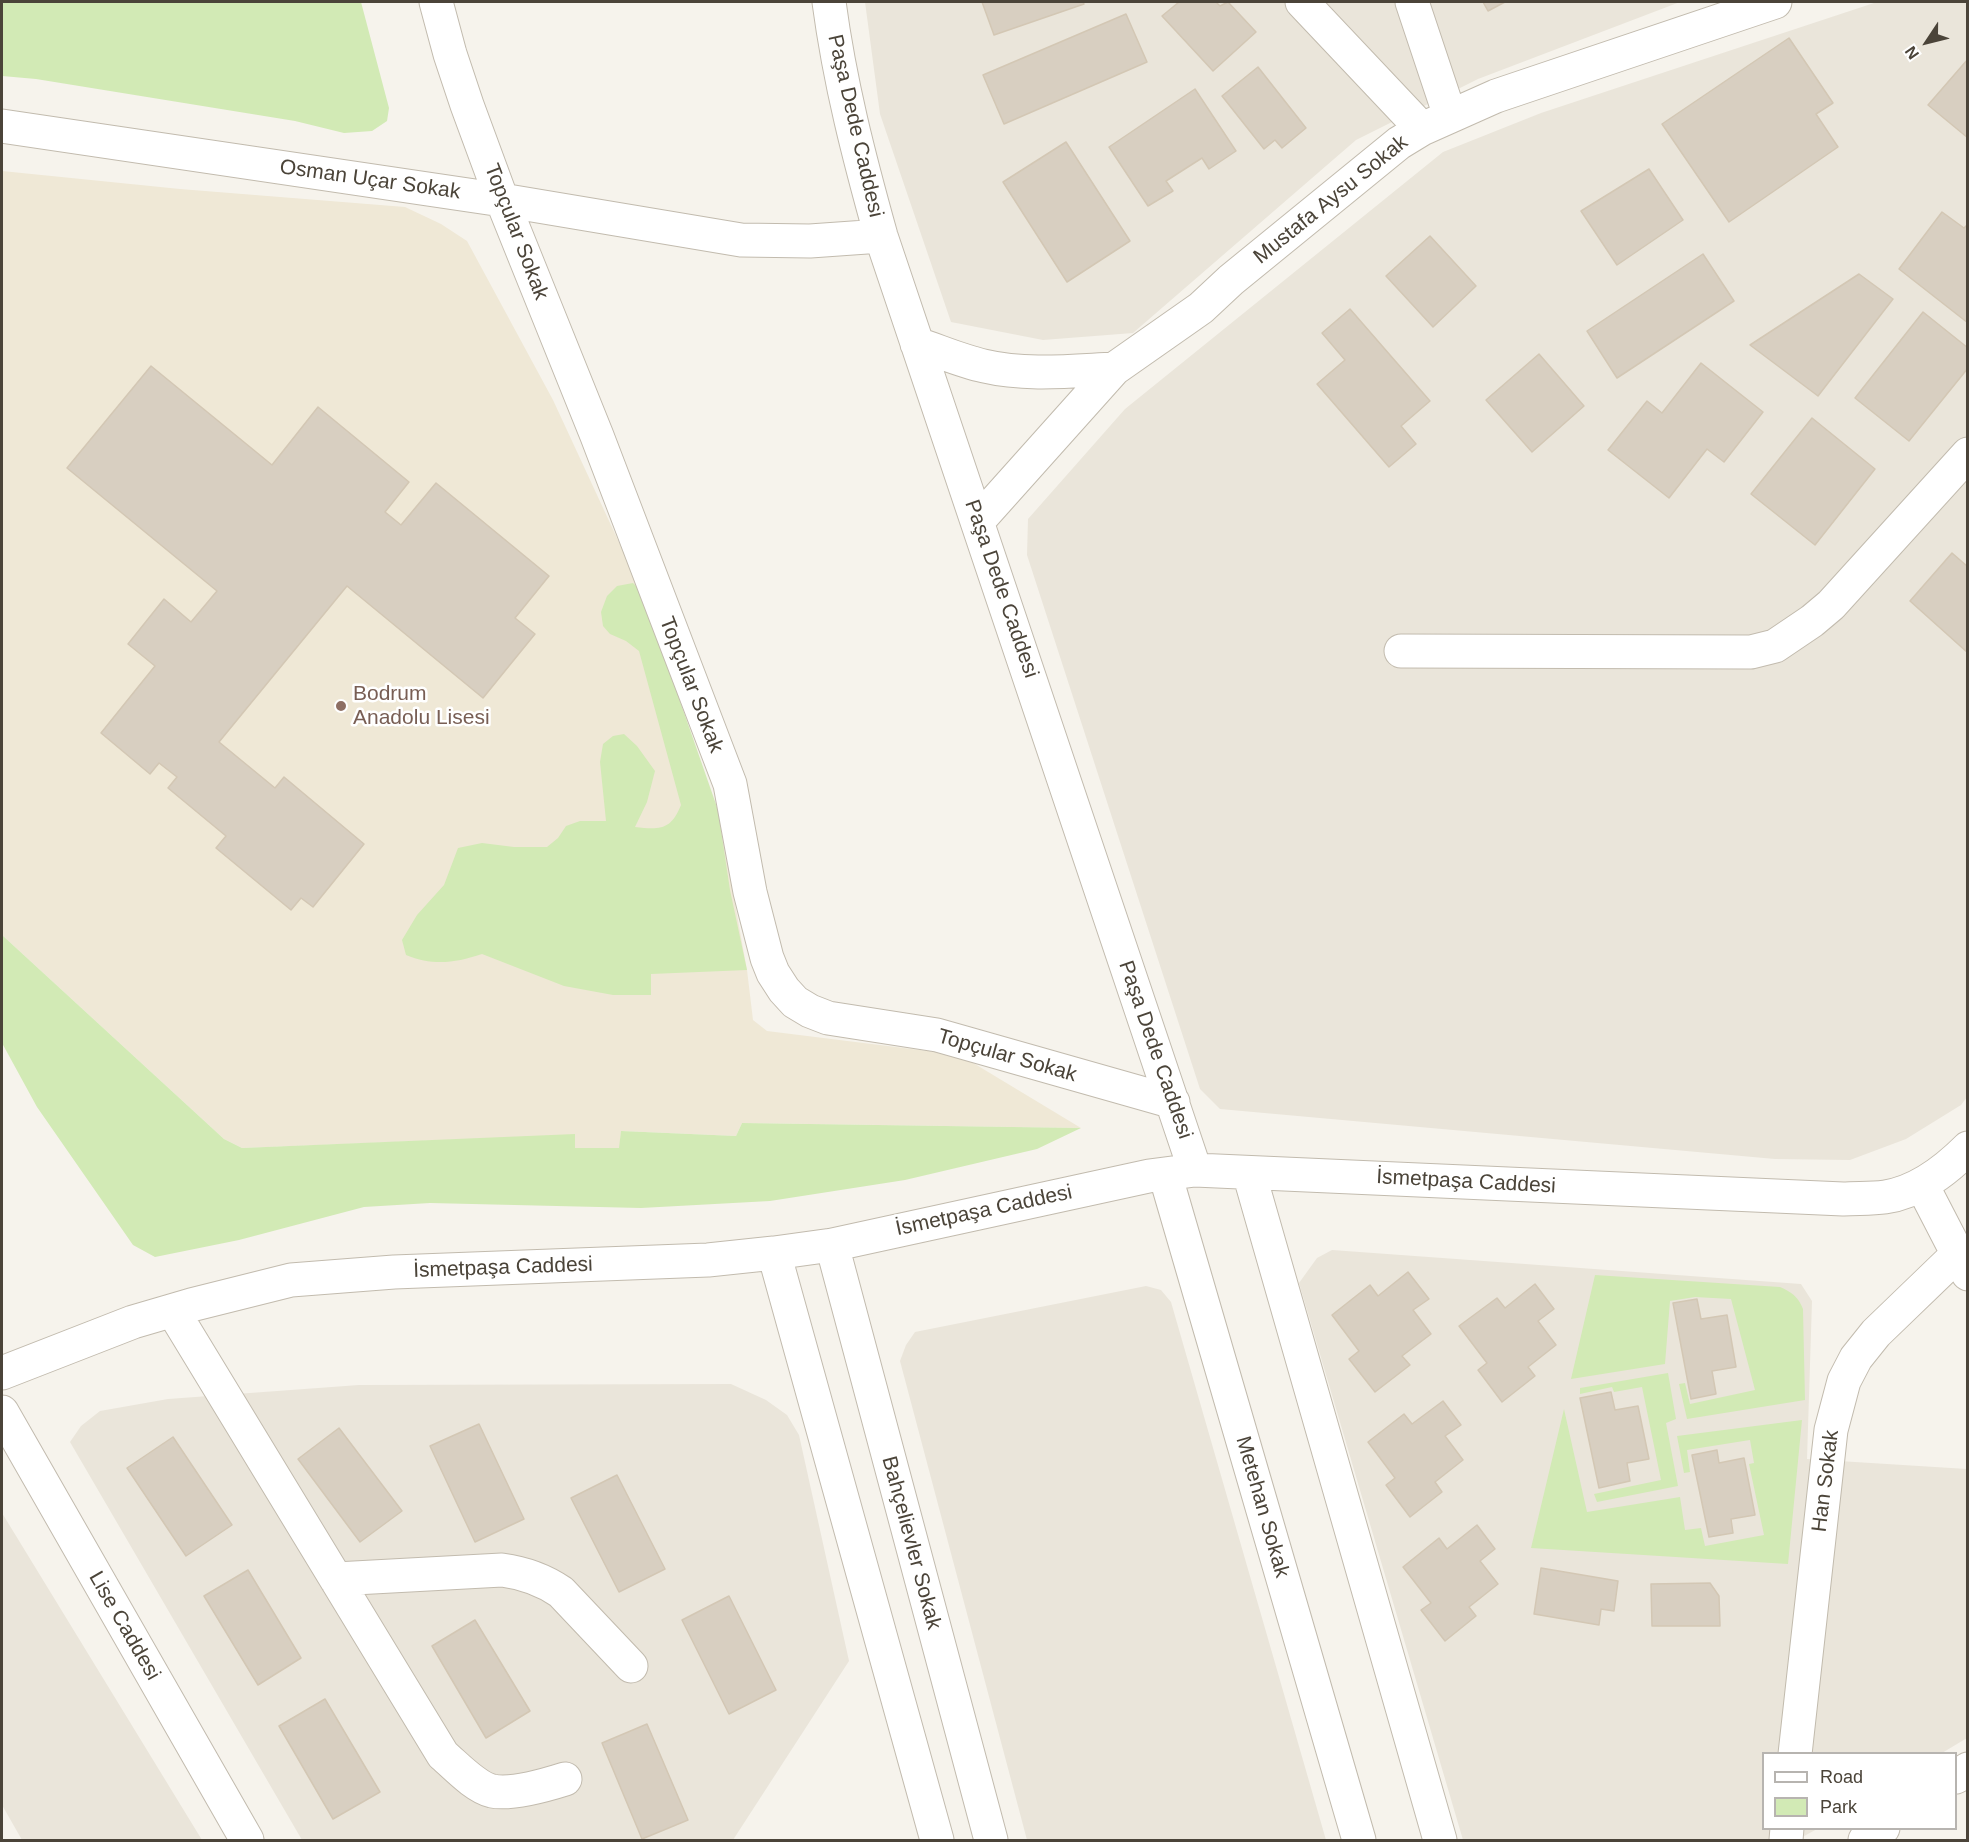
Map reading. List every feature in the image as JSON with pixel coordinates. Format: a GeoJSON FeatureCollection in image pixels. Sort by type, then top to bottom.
{"type":"FeatureCollection","features":[{"type":"Feature","properties":{"kind":"street","name":"Topçular Sokak"},"geometry":{"type":"LineString","coordinates":[[436,2],[450,54],[502,200],[597,436],[730,784],[750,892],[766,958],[784,990],[802,1007],[828,1018],[937,1035],[1173,1102]]}},
{"type":"Feature","properties":{"kind":"street","name":"Paşa Dede Caddesi"},"geometry":{"type":"LineString","coordinates":[[829,2],[836,57],[852,130],[881,236],[1173,1102],[1180,1172]]}},
{"type":"Feature","properties":{"kind":"street"},"geometry":{"type":"LineString","coordinates":[[1302,2],[1436,122]]}},
{"type":"Feature","properties":{"kind":"street"},"geometry":{"type":"LineString","coordinates":[[1412,2],[1436,122]]}},
{"type":"Feature","properties":{"kind":"street","name":"Mustafa Aysu Sokak"},"geometry":{"type":"LineString","coordinates":[[978,521],[1114,369],[1201,308],[1231,280],[1399,143],[1436,122],[1496,96],[1775,2]]}},
{"type":"Feature","properties":{"kind":"street","name":"Osman Uçar Sokak"},"geometry":{"type":"LineString","coordinates":[[2,126],[502,200],[741,240],[810,241],[881,236]]}},
{"type":"Feature","properties":{"kind":"street"},"geometry":{"type":"LineString","coordinates":[[917,344],[982,366],[1010,370],[1047,372],[1114,369]]}},
{"type":"Feature","properties":{"kind":"street"},"geometry":{"type":"LineString","coordinates":[[1401,651],[1751,652],[1775,646],[1832,605],[1968,454]]}},
{"type":"Feature","properties":{"kind":"street","name":"İsmetpaşa Caddesi"},"geometry":{"type":"LineString","coordinates":[[2,1373],[133,1322],[291,1280],[708,1260],[774,1253],[832,1245],[1073,1192],[1180,1172],[1249,1173],[1843,1199],[1886,1197],[1922,1185],[1955,1161],[1968,1148]]}},
{"type":"Feature","properties":{"kind":"street","name":"Metehan Sokak"},"geometry":{"type":"LineString","coordinates":[[1180,1172],[1359,1840]]}},
{"type":"Feature","properties":{"kind":"street"},"geometry":{"type":"LineString","coordinates":[[1249,1173],[1440,1840]]}},
{"type":"Feature","properties":{"kind":"street"},"geometry":{"type":"LineString","coordinates":[[1922,1185],[1963,1264]]}},
{"type":"Feature","properties":{"kind":"street","name":"Bahçelievler Sokak"},"geometry":{"type":"LineString","coordinates":[[832,1245],[991,1840]]}},
{"type":"Feature","properties":{"kind":"street"},"geometry":{"type":"LineString","coordinates":[[774,1253],[937,1840]]}},
{"type":"Feature","properties":{"kind":"street","name":"Han Sokak"},"geometry":{"type":"LineString","coordinates":[[1795,1752],[1831,1430],[1844,1381],[1856,1358],[1876,1333],[1963,1264]]}},
{"type":"Feature","properties":{"kind":"street"},"geometry":{"type":"LineString","coordinates":[[173,1311],[443,1755],[471,1779],[491,1791],[532,1788],[565,1779]]}},
{"type":"Feature","properties":{"kind":"street","name":"Lise Caddesi"},"geometry":{"type":"LineString","coordinates":[[2,1412],[247,1840]]}},
{"type":"Feature","properties":{"kind":"street"},"geometry":{"type":"LineString","coordinates":[[336,1579],[502,1570],[524,1573],[561,1592],[631,1666]]}},
{"type":"Feature","properties":{"kind":"street"},"geometry":{"type":"LineString","coordinates":[[1865,1840],[1879,1830]]}},
{"type":"Feature","properties":{"kind":"shaded area"},"geometry":{"type":"Polygon","coordinates":[[[865,2],[1680,2],[1478,79],[1356,140],[1133,333],[1043,340],[951,322],[880,114],[865,2]]]}},
{"type":"Feature","properties":{"kind":"shaded area"},"geometry":{"type":"Polygon","coordinates":[[[1877,2],[1967,2],[1967,1097],[1961,1105],[1906,1139],[1850,1160],[1775,1159],[1220,1109],[1200,1089],[1027,555],[1028,519],[1125,409],[1443,152],[1541,113],[1877,2]]]}},
{"type":"Feature","properties":{"kind":"shaded area","name":"Bodrum Anadolu Lisesi"},"geometry":{"type":"Polygon","coordinates":[[[2,171],[180,189],[405,207],[441,224],[467,241],[553,400],[642,592],[720,821],[747,970],[753,1020],[767,1031],[960,1055],[1081,1128],[742,1123],[736,1136],[621,1131],[620,1148],[575,1148],[575,1135],[242,1148],[224,1139],[2,935],[2,171]]]}},
{"type":"Feature","properties":{"kind":"shaded area"},"geometry":{"type":"Polygon","coordinates":[[[1332,1250],[1801,1284],[1812,1301],[1807,1459],[1967,1469],[1967,1738],[1944,1752],[1762,1752],[1762,1830],[1815,1830],[1797,1840],[1463,1840],[1299,1283],[1317,1258],[1332,1250]]]}},
{"type":"Feature","properties":{"kind":"shaded area"},"geometry":{"type":"Polygon","coordinates":[[[1146,1286],[1161,1290],[1171,1302],[1326,1840],[1027,1840],[900,1361],[906,1345],[915,1332],[1146,1286]]]}},
{"type":"Feature","properties":{"kind":"shaded area"},"geometry":{"type":"Polygon","coordinates":[[[731,1384],[766,1400],[787,1415],[799,1435],[849,1661],[733,1840],[302,1840],[70,1442],[81,1426],[100,1411],[168,1399],[359,1385],[731,1384]]]}},
{"type":"Feature","properties":{"kind":"shaded area"},"geometry":{"type":"Polygon","coordinates":[[[2,1513],[202,1840],[22,1840],[2,1805],[2,1513]]]}},
{"type":"Feature","properties":{"kind":"green space"},"geometry":{"type":"Polygon","coordinates":[[[2,2],[361,2],[389,108],[387,121],[372,131],[344,133],[295,121],[36,79],[2,76],[2,2]]]}},
{"type":"Feature","properties":{"kind":"green space"},"geometry":{"type":"Polygon","coordinates":[[[633,583],[642,592],[718,810],[730,890],[747,970],[651,974],[651,995],[613,995],[564,986],[482,954],[463,960],[444,962],[425,961],[406,955],[402,940],[417,915],[444,885],[458,848],[482,843],[514,847],[547,847],[558,838],[566,826],[580,821],[606,821],[600,762],[603,744],[613,736],[624,734],[637,746],[655,771],[647,802],[635,827],[664,826],[669,824],[677,813],[681,805],[639,651],[626,641],[610,634],[603,626],[601,612],[607,596],[617,586],[633,583]]]}},
{"type":"Feature","properties":{"kind":"green space"},"geometry":{"type":"Polygon","coordinates":[[[2,935],[224,1139],[242,1148],[575,1134],[575,1148],[619,1148],[621,1131],[736,1136],[742,1123],[1081,1128],[1037,1149],[905,1180],[770,1201],[641,1208],[430,1203],[364,1207],[239,1240],[155,1257],[133,1245],[37,1107],[2,1043],[2,935]]]}},
{"type":"Feature","properties":{"kind":"green space"},"geometry":{"type":"Polygon","coordinates":[[[1595,1275],[1780,1287],[1788,1291],[1803,1309],[1805,1400],[1687,1419],[1679,1384],[1685,1383],[1690,1404],[1755,1390],[1731,1299],[1695,1297],[1670,1301],[1665,1364],[1571,1379],[1595,1275]]]}},
{"type":"Feature","properties":{"kind":"green space"},"geometry":{"type":"Polygon","coordinates":[[[1668,1373],[1676,1419],[1666,1423],[1678,1486],[1597,1502],[1594,1494],[1661,1480],[1642,1387],[1614,1392],[1612,1387],[1580,1394],[1580,1388],[1668,1373]]]}},
{"type":"Feature","properties":{"kind":"green space"},"geometry":{"type":"Polygon","coordinates":[[[1564,1409],[1587,1512],[1680,1497],[1685,1530],[1701,1528],[1705,1546],[1764,1535],[1749,1464],[1754,1463],[1750,1440],[1687,1450],[1690,1472],[1684,1473],[1677,1436],[1802,1420],[1788,1564],[1531,1548],[1564,1409]]]}},
{"type":"Feature","properties":{"kind":"building"},"geometry":{"type":"Polygon","coordinates":[[[982,2],[1083,2],[1084,4],[994,35],[982,2]]]}},
{"type":"Feature","properties":{"kind":"building"},"geometry":{"type":"Polygon","coordinates":[[[1179,2],[1216,2],[1220,6],[1228,2],[1256,32],[1213,71],[1162,16],[1179,2]]]}},
{"type":"Feature","properties":{"kind":"building"},"geometry":{"type":"Polygon","coordinates":[[[1483,2],[1505,2],[1488,11],[1483,2]]]}},
{"type":"Feature","properties":{"kind":"building"},"geometry":{"type":"Polygon","coordinates":[[[1126,14],[1147,62],[1004,124],[983,75],[1126,14]]]}},
{"type":"Feature","properties":{"kind":"building"},"geometry":{"type":"Polygon","coordinates":[[[1789,38],[1833,103],[1816,114],[1838,147],[1729,222],[1662,124],[1789,38]]]}},
{"type":"Feature","properties":{"kind":"building"},"geometry":{"type":"Polygon","coordinates":[[[1968,59],[1968,138],[1928,105],[1968,59]]]}},
{"type":"Feature","properties":{"kind":"building"},"geometry":{"type":"Polygon","coordinates":[[[1258,67],[1306,128],[1282,148],[1275,140],[1264,149],[1222,96],[1258,67]]]}},
{"type":"Feature","properties":{"kind":"building"},"geometry":{"type":"Polygon","coordinates":[[[1195,89],[1236,151],[1209,169],[1202,158],[1166,181],[1173,191],[1148,206],[1109,147],[1195,89]]]}},
{"type":"Feature","properties":{"kind":"building"},"geometry":{"type":"Polygon","coordinates":[[[1066,142],[1130,241],[1067,282],[1003,182],[1066,142]]]}},
{"type":"Feature","properties":{"kind":"building"},"geometry":{"type":"Polygon","coordinates":[[[1649,169],[1683,220],[1617,265],[1581,211],[1649,169]]]}},
{"type":"Feature","properties":{"kind":"building"},"geometry":{"type":"Polygon","coordinates":[[[1942,212],[1964,228],[1968,224],[1968,323],[1899,269],[1942,212]]]}},
{"type":"Feature","properties":{"kind":"building"},"geometry":{"type":"Polygon","coordinates":[[[1430,236],[1476,286],[1433,327],[1386,276],[1430,236]]]}},
{"type":"Feature","properties":{"kind":"building"},"geometry":{"type":"Polygon","coordinates":[[[1703,254],[1734,301],[1617,378],[1587,331],[1703,254]]]}},
{"type":"Feature","properties":{"kind":"building"},"geometry":{"type":"Polygon","coordinates":[[[1859,274],[1893,299],[1818,396],[1750,345],[1859,274]]]}},
{"type":"Feature","properties":{"kind":"building"},"geometry":{"type":"Polygon","coordinates":[[[1350,309],[1430,401],[1401,426],[1416,444],[1389,467],[1317,384],[1345,360],[1322,333],[1350,309]]]}},
{"type":"Feature","properties":{"kind":"building"},"geometry":{"type":"Polygon","coordinates":[[[1923,312],[1968,348],[1968,368],[1909,441],[1855,398],[1923,312]]]}},
{"type":"Feature","properties":{"kind":"building"},"geometry":{"type":"Polygon","coordinates":[[[1539,354],[1584,406],[1532,452],[1486,400],[1539,354]]]}},
{"type":"Feature","properties":{"kind":"building"},"geometry":{"type":"Polygon","coordinates":[[[1701,363],[1763,412],[1724,462],[1707,449],[1669,498],[1608,450],[1647,401],[1662,413],[1701,363]]]}},
{"type":"Feature","properties":{"kind":"building"},"geometry":{"type":"Polygon","coordinates":[[[151,366],[272,465],[318,407],[409,482],[385,512],[401,525],[436,483],[549,576],[515,618],[535,634],[483,698],[347,586],[219,742],[275,788],[284,777],[364,844],[313,907],[301,898],[291,910],[216,848],[226,836],[168,788],[177,777],[159,763],[150,774],[101,733],[155,666],[128,644],[164,599],[191,622],[217,591],[67,468],[151,366]]]}},
{"type":"Feature","properties":{"kind":"building"},"geometry":{"type":"Polygon","coordinates":[[[1812,418],[1875,469],[1815,545],[1751,494],[1812,418]]]}},
{"type":"Feature","properties":{"kind":"building"},"geometry":{"type":"Polygon","coordinates":[[[1952,553],[1968,567],[1968,653],[1910,601],[1952,553]]]}},
{"type":"Feature","properties":{"kind":"building"},"geometry":{"type":"Polygon","coordinates":[[[1408,1272],[1429,1299],[1413,1310],[1431,1334],[1402,1356],[1410,1365],[1375,1392],[1349,1359],[1359,1351],[1332,1315],[1370,1285],[1378,1296],[1408,1272]]]}},
{"type":"Feature","properties":{"kind":"building"},"geometry":{"type":"Polygon","coordinates":[[[1535,1284],[1554,1309],[1538,1321],[1556,1345],[1528,1367],[1535,1376],[1502,1402],[1478,1370],[1487,1363],[1459,1326],[1497,1298],[1505,1308],[1535,1284]]]}},
{"type":"Feature","properties":{"kind":"building"},"geometry":{"type":"Polygon","coordinates":[[[1697,1299],[1701,1319],[1727,1315],[1736,1367],[1712,1371],[1716,1394],[1691,1399],[1673,1303],[1697,1299]]]}},
{"type":"Feature","properties":{"kind":"building"},"geometry":{"type":"Polygon","coordinates":[[[1611,1392],[1615,1410],[1638,1406],[1649,1459],[1627,1463],[1630,1481],[1599,1488],[1580,1398],[1611,1392]]]}},
{"type":"Feature","properties":{"kind":"building"},"geometry":{"type":"Polygon","coordinates":[[[1443,1401],[1461,1425],[1445,1436],[1463,1460],[1435,1482],[1442,1492],[1410,1517],[1386,1485],[1395,1478],[1368,1442],[1404,1414],[1412,1424],[1443,1401]]]}},
{"type":"Feature","properties":{"kind":"building"},"geometry":{"type":"Polygon","coordinates":[[[479,1424],[524,1519],[475,1542],[430,1446],[479,1424]]]}},
{"type":"Feature","properties":{"kind":"building"},"geometry":{"type":"Polygon","coordinates":[[[339,1428],[402,1511],[360,1542],[298,1459],[339,1428]]]}},
{"type":"Feature","properties":{"kind":"building"},"geometry":{"type":"Polygon","coordinates":[[[173,1437],[232,1525],[186,1556],[127,1468],[173,1437]]]}},
{"type":"Feature","properties":{"kind":"building"},"geometry":{"type":"Polygon","coordinates":[[[1717,1450],[1719,1463],[1744,1458],[1755,1515],[1731,1519],[1733,1533],[1709,1537],[1692,1455],[1717,1450]]]}},
{"type":"Feature","properties":{"kind":"building"},"geometry":{"type":"Polygon","coordinates":[[[617,1475],[665,1569],[619,1592],[571,1498],[617,1475]]]}},
{"type":"Feature","properties":{"kind":"building"},"geometry":{"type":"Polygon","coordinates":[[[1477,1525],[1495,1549],[1480,1561],[1498,1584],[1469,1607],[1476,1616],[1445,1641],[1421,1610],[1431,1603],[1403,1567],[1439,1538],[1447,1549],[1477,1525]]]}},
{"type":"Feature","properties":{"kind":"building"},"geometry":{"type":"Polygon","coordinates":[[[1541,1568],[1618,1581],[1614,1611],[1601,1609],[1599,1625],[1534,1614],[1541,1568]]]}},
{"type":"Feature","properties":{"kind":"building"},"geometry":{"type":"Polygon","coordinates":[[[248,1570],[301,1658],[258,1685],[204,1596],[248,1570]]]}},
{"type":"Feature","properties":{"kind":"building"},"geometry":{"type":"Polygon","coordinates":[[[1710,1583],[1719,1596],[1720,1626],[1652,1626],[1651,1584],[1710,1583]]]}},
{"type":"Feature","properties":{"kind":"building"},"geometry":{"type":"Polygon","coordinates":[[[729,1596],[776,1690],[729,1714],[682,1620],[729,1596]]]}},
{"type":"Feature","properties":{"kind":"building"},"geometry":{"type":"Polygon","coordinates":[[[475,1620],[530,1711],[486,1738],[432,1646],[475,1620]]]}},
{"type":"Feature","properties":{"kind":"building"},"geometry":{"type":"Polygon","coordinates":[[[325,1699],[380,1792],[333,1819],[279,1726],[325,1699]]]}},
{"type":"Feature","properties":{"kind":"building"},"geometry":{"type":"Polygon","coordinates":[[[647,1724],[688,1820],[642,1839],[602,1743],[647,1724]]]}},
{"type":"Feature","properties":{"kind":"place","name":"Bodrum Anadolu Lisesi"},"geometry":{"type":"Point","coordinates":[341,706]}}]}
